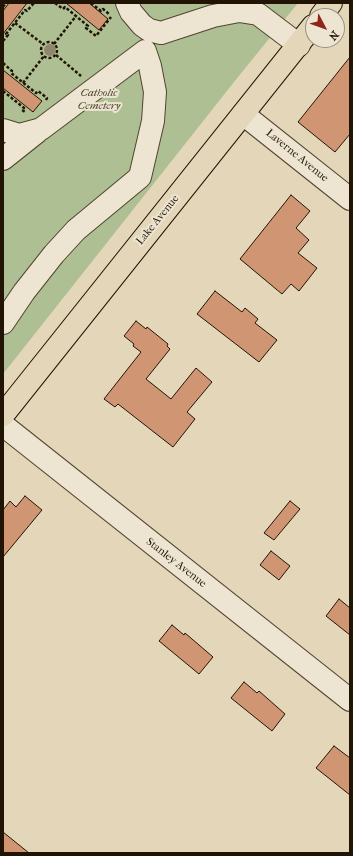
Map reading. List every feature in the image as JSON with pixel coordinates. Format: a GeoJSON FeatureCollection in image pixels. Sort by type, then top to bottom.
{"type":"FeatureCollection","features":[{"type":"Feature","properties":{"kind":"main road","name":"Lake Avenue"},"geometry":{"type":"LineString","coordinates":[[3,415],[305,36]]}},
{"type":"Feature","properties":{"kind":"street"},"geometry":{"type":"LineString","coordinates":[[127,3],[131,12],[142,25],[149,30],[156,32],[161,33],[213,16],[238,11],[258,14],[298,44]]}},
{"type":"Feature","properties":{"kind":"street"},"geometry":{"type":"LineString","coordinates":[[3,130],[19,135],[34,121],[95,89],[145,51],[156,32]]}},
{"type":"Feature","properties":{"kind":"street"},"geometry":{"type":"LineString","coordinates":[[3,323],[24,292],[54,254],[76,230],[140,177],[153,121],[155,92],[150,66],[145,51]]}},
{"type":"Feature","properties":{"kind":"street","name":"Laverne Avenue"},"geometry":{"type":"LineString","coordinates":[[243,114],[350,199]]}},
{"type":"Feature","properties":{"kind":"street"},"geometry":{"type":"LineString","coordinates":[[3,159],[34,121]]}},
{"type":"Feature","properties":{"kind":"street","name":"Stanley Avenue"},"geometry":{"type":"LineString","coordinates":[[3,425],[350,700]]}},
{"type":"Feature","properties":{"kind":"path"},"geometry":{"type":"LineString","coordinates":[[3,7],[6,3]]}},
{"type":"Feature","properties":{"kind":"path"},"geometry":{"type":"LineString","coordinates":[[3,41],[8,35],[6,34],[25,10],[27,11],[34,3]]}},
{"type":"Feature","properties":{"kind":"path"},"geometry":{"type":"LineString","coordinates":[[55,3],[63,9],[65,7],[88,26],[86,28],[96,36],[112,16],[103,9],[101,11],[91,3]]}},
{"type":"Feature","properties":{"kind":"path"},"geometry":{"type":"LineString","coordinates":[[54,44],[76,16]]}},
{"type":"Feature","properties":{"kind":"path"},"geometry":{"type":"LineString","coordinates":[[15,23],[43,44]]}},
{"type":"Feature","properties":{"kind":"path"},"geometry":{"type":"LineString","coordinates":[[49,42],[54,44],[58,48],[56,55],[52,58],[44,56],[41,51],[43,44],[49,42]]}},
{"type":"Feature","properties":{"kind":"path"},"geometry":{"type":"LineString","coordinates":[[56,55],[95,89]]}},
{"type":"Feature","properties":{"kind":"path"},"geometry":{"type":"LineString","coordinates":[[23,83],[44,56]]}},
{"type":"Feature","properties":{"kind":"path"},"geometry":{"type":"LineString","coordinates":[[3,63],[12,71],[11,73],[23,83],[36,93],[38,91],[47,98],[43,103]]}},
{"type":"Feature","properties":{"kind":"path"},"geometry":{"type":"LineString","coordinates":[[3,91],[24,108],[22,110],[34,121]]}},
{"type":"Feature","properties":{"kind":"green space","name":"Catholic Cemetery"},"geometry":{"type":"Polygon","coordinates":[[[3,3],[298,3],[3,374],[3,3]]]}},
{"type":"Feature","properties":{"kind":"building"},"geometry":{"type":"Polygon","coordinates":[[[9,3],[27,3],[3,34],[3,11],[9,3]]]}},
{"type":"Feature","properties":{"kind":"building"},"geometry":{"type":"Polygon","coordinates":[[[66,3],[89,3],[108,19],[99,30],[66,3]]]}},
{"type":"Feature","properties":{"kind":"building"},"geometry":{"type":"Polygon","coordinates":[[[350,57],[350,134],[335,152],[298,122],[350,57]]]}},
{"type":"Feature","properties":{"kind":"building"},"geometry":{"type":"Polygon","coordinates":[[[3,70],[42,101],[33,112],[3,88],[3,70]]]}},
{"type":"Feature","properties":{"kind":"building"},"geometry":{"type":"Polygon","coordinates":[[[291,195],[310,211],[296,228],[309,240],[298,253],[317,268],[299,291],[291,284],[282,294],[240,259],[291,195]]]}},
{"type":"Feature","properties":{"kind":"building"},"geometry":{"type":"Polygon","coordinates":[[[215,291],[242,312],[245,308],[258,319],[255,323],[277,340],[259,362],[197,314],[215,291]]]}},
{"type":"Feature","properties":{"kind":"building"},"geometry":{"type":"Polygon","coordinates":[[[136,321],[146,329],[147,327],[168,344],[167,346],[170,349],[146,379],[171,399],[196,368],[212,382],[187,412],[195,419],[173,447],[118,404],[115,407],[104,399],[141,352],[124,336],[136,321]]]}},
{"type":"Feature","properties":{"kind":"building"},"geometry":{"type":"Polygon","coordinates":[[[25,496],[42,510],[3,557],[3,510],[10,501],[16,507],[25,496]]]}},
{"type":"Feature","properties":{"kind":"building"},"geometry":{"type":"Polygon","coordinates":[[[290,501],[300,509],[274,540],[264,533],[290,501]]]}},
{"type":"Feature","properties":{"kind":"building"},"geometry":{"type":"Polygon","coordinates":[[[271,551],[290,566],[279,580],[260,565],[271,551]]]}},
{"type":"Feature","properties":{"kind":"building"},"geometry":{"type":"Polygon","coordinates":[[[339,599],[350,608],[350,635],[326,616],[339,599]]]}},
{"type":"Feature","properties":{"kind":"building"},"geometry":{"type":"Polygon","coordinates":[[[172,625],[184,635],[185,633],[213,657],[199,674],[159,641],[172,625]]]}},
{"type":"Feature","properties":{"kind":"building"},"geometry":{"type":"Polygon","coordinates":[[[244,682],[257,693],[259,691],[285,714],[272,731],[231,698],[244,682]]]}},
{"type":"Feature","properties":{"kind":"building"},"geometry":{"type":"Polygon","coordinates":[[[334,746],[350,758],[350,795],[316,768],[334,746]]]}},
{"type":"Feature","properties":{"kind":"building"},"geometry":{"type":"Polygon","coordinates":[[[3,832],[29,853],[3,853],[3,832]]]}}]}
